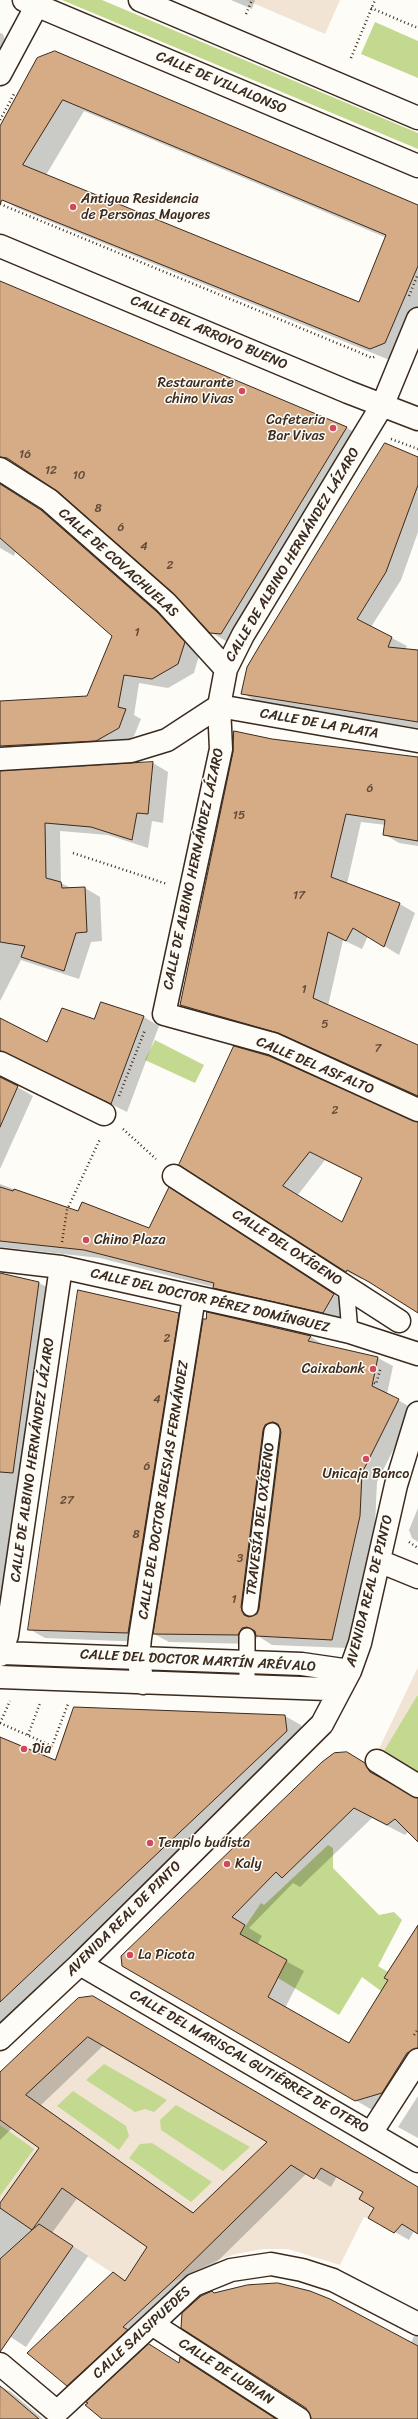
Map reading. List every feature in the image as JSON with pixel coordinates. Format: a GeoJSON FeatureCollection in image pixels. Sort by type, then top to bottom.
{"type":"FeatureCollection","features":[{"type":"Feature","properties":{"kind":"street"},"geometry":{"type":"LineString","coordinates":[[140,0],[418,118]]}},
{"type":"Feature","properties":{"kind":"street"},"geometry":{"type":"LineString","coordinates":[[0,74],[30,3]]}},
{"type":"Feature","properties":{"kind":"street","name":"CALLE DE VILLALONSO"},"geometry":{"type":"LineString","coordinates":[[30,3],[418,166]]}},
{"type":"Feature","properties":{"kind":"street","name":"CALLE DEL ARROYO BUENO"},"geometry":{"type":"LineString","coordinates":[[0,246],[348,392],[383,404],[418,419]]}},
{"type":"Feature","properties":{"kind":"street","name":"CALLE DE ALBINO HERNÁNDEZ LÁZARO"},"geometry":{"type":"LineString","coordinates":[[156,1020],[190,892],[220,748],[219,706],[226,669],[243,635],[383,404],[418,319]]}},
{"type":"Feature","properties":{"kind":"street","name":"CALLE DE COVACHUELAS"},"geometry":{"type":"LineString","coordinates":[[0,469],[49,500],[166,603],[226,669]]}},
{"type":"Feature","properties":{"kind":"street"},"geometry":{"type":"LineString","coordinates":[[0,759],[131,751],[167,740],[219,706]]}},
{"type":"Feature","properties":{"kind":"street","name":"CALLE DE LA PLATA"},"geometry":{"type":"LineString","coordinates":[[219,706],[418,741]]}},
{"type":"Feature","properties":{"kind":"street","name":"CALLE DEL ASFALTO"},"geometry":{"type":"LineString","coordinates":[[156,1020],[273,1044],[418,1110]]}},
{"type":"Feature","properties":{"kind":"street"},"geometry":{"type":"LineString","coordinates":[[0,1063],[107,1116]]}},
{"type":"Feature","properties":{"kind":"street","name":"CALLE DEL OXÍGENO"},"geometry":{"type":"LineString","coordinates":[[174,1176],[400,1320]]}},
{"type":"Feature","properties":{"kind":"street","name":"CALLE DEL DOCTOR PÉREZ DOMÍNGUEZ"},"geometry":{"type":"LineString","coordinates":[[0,1260],[61,1267],[350,1332],[418,1354]]}},
{"type":"Feature","properties":{"kind":"street","name":"CALLE DE ALBINO HERNÁNDEZ LÁZARO"},"geometry":{"type":"LineString","coordinates":[[1,1654],[8,1627],[61,1267]]}},
{"type":"Feature","properties":{"kind":"street","name":"CALLE DEL DOCTOR IGLESIAS FERNÁNDEZ"},"geometry":{"type":"LineString","coordinates":[[142,1683],[138,1658],[194,1297]]}},
{"type":"Feature","properties":{"kind":"street","name":"AVENIDA REAL DE PINTO"},"geometry":{"type":"LineString","coordinates":[[0,2039],[80,1964],[322,1724],[350,1671],[360,1643],[396,1485],[418,1413]]}},
{"type":"Feature","properties":{"kind":"street"},"geometry":{"type":"LineString","coordinates":[[379,1561],[418,1577]]}},
{"type":"Feature","properties":{"kind":"street","name":"CALLE DEL DOCTOR MARTÍN ARÉVALO"},"geometry":{"type":"LineString","coordinates":[[1,1654],[302,1664],[350,1671]]}},
{"type":"Feature","properties":{"kind":"street","name":"CALLE DEL DOCTOR MARTÍN ARÉVALO"},"geometry":{"type":"LineString","coordinates":[[0,1677],[327,1690],[350,1671]]}},
{"type":"Feature","properties":{"kind":"street"},"geometry":{"type":"LineString","coordinates":[[377,1761],[418,1786]]}},
{"type":"Feature","properties":{"kind":"street","name":"CALLE DEL MARISCAL GUTIÉRREZ DE OTERO"},"geometry":{"type":"LineString","coordinates":[[80,1964],[418,2161]]}},
{"type":"Feature","properties":{"kind":"street"},"geometry":{"type":"LineString","coordinates":[[371,2133],[418,2060]]}},
{"type":"Feature","properties":{"kind":"street","name":"CALLE SALSIPUEDES"},"geometry":{"type":"LineString","coordinates":[[0,2364],[63,2417],[152,2324],[194,2285],[231,2270],[271,2264],[302,2270],[333,2280],[418,2324]]}},
{"type":"Feature","properties":{"kind":"street","name":"CALLE DE LUBIAN"},"geometry":{"type":"LineString","coordinates":[[152,2324],[299,2419]]}},
{"type":"Feature","properties":{"kind":"lane"},"geometry":{"type":"LineString","coordinates":[[346,1285],[350,1332]]}},
{"type":"Feature","properties":{"kind":"lane","name":"TRAVESÍA DEL OXÍGENO"},"geometry":{"type":"LineString","coordinates":[[250,1608],[272,1431]]}},
{"type":"Feature","properties":{"kind":"lane"},"geometry":{"type":"LineString","coordinates":[[244,1687],[247,1676],[247,1636]]}},
{"type":"Feature","properties":{"kind":"path"},"geometry":{"type":"LineString","coordinates":[[246,14],[252,0]]}},
{"type":"Feature","properties":{"kind":"path"},"geometry":{"type":"LineString","coordinates":[[351,58],[374,0]]}},
{"type":"Feature","properties":{"kind":"path"},"geometry":{"type":"LineString","coordinates":[[371,8],[418,28]]}},
{"type":"Feature","properties":{"kind":"path"},"geometry":{"type":"LineString","coordinates":[[0,204],[372,358]]}},
{"type":"Feature","properties":{"kind":"path"},"geometry":{"type":"LineString","coordinates":[[387,440],[393,438],[418,449]]}},
{"type":"Feature","properties":{"kind":"path"},"geometry":{"type":"LineString","coordinates":[[73,853],[190,892]]}},
{"type":"Feature","properties":{"kind":"path"},"geometry":{"type":"LineString","coordinates":[[61,1245],[67,1210],[107,1116],[156,1020]]}},
{"type":"Feature","properties":{"kind":"path"},"geometry":{"type":"LineString","coordinates":[[107,1116],[174,1176]]}},
{"type":"Feature","properties":{"kind":"path"},"geometry":{"type":"LineString","coordinates":[[374,1383],[376,1384],[379,1376]]}},
{"type":"Feature","properties":{"kind":"path"},"geometry":{"type":"LineString","coordinates":[[10,1700],[0,1723],[52,1746],[69,1702]]}},
{"type":"Feature","properties":{"kind":"path"},"geometry":{"type":"LineString","coordinates":[[28,1735],[41,1701]]}},
{"type":"Feature","properties":{"kind":"shaded area"},"geometry":{"type":"Polygon","coordinates":[[[246,0],[340,0],[325,34],[246,0]]]}},
{"type":"Feature","properties":{"kind":"shaded area"},"geometry":{"type":"Polygon","coordinates":[[[418,1667],[418,1778],[377,1753],[418,1667]]]}},
{"type":"Feature","properties":{"kind":"shaded area"},"geometry":{"type":"Polygon","coordinates":[[[93,1996],[395,2173],[368,2218],[364,2217],[340,2265],[288,2249],[263,2249],[236,2254],[215,2261],[173,2282],[153,2300],[37,2223],[32,2230],[0,2208],[0,2072],[93,1996]]]}},
{"type":"Feature","properties":{"kind":"green space"},"geometry":{"type":"Polygon","coordinates":[[[62,0],[102,0],[418,133],[418,149],[62,0]]]}},
{"type":"Feature","properties":{"kind":"green space"},"geometry":{"type":"Polygon","coordinates":[[[375,22],[418,41],[418,78],[361,54],[375,22]]]}},
{"type":"Feature","properties":{"kind":"green space"},"geometry":{"type":"Polygon","coordinates":[[[155,1040],[204,1065],[195,1083],[145,1060],[155,1040]]]}},
{"type":"Feature","properties":{"kind":"green space"},"geometry":{"type":"Polygon","coordinates":[[[56,1661],[127,1664],[133,1671],[56,1674],[56,1661]]]}},
{"type":"Feature","properties":{"kind":"green space"},"geometry":{"type":"Polygon","coordinates":[[[149,1666],[236,1668],[241,1674],[239,1678],[152,1677],[149,1666]]]}},
{"type":"Feature","properties":{"kind":"green space"},"geometry":{"type":"Polygon","coordinates":[[[261,1670],[294,1670],[294,1681],[260,1678],[258,1674],[261,1670]]]}},
{"type":"Feature","properties":{"kind":"green space"},"geometry":{"type":"Polygon","coordinates":[[[418,1696],[418,1772],[384,1751],[418,1696]]]}},
{"type":"Feature","properties":{"kind":"green space"},"geometry":{"type":"Polygon","coordinates":[[[328,1845],[333,1848],[333,1868],[379,1915],[394,1912],[402,1920],[378,1966],[388,1972],[384,1978],[396,1985],[381,1991],[362,1977],[339,2015],[278,1978],[287,1960],[240,1934],[261,1903],[264,1905],[328,1845]]]}},
{"type":"Feature","properties":{"kind":"green space"},"geometry":{"type":"Polygon","coordinates":[[[104,2064],[167,2100],[154,2112],[145,2109],[135,2112],[86,2080],[104,2064]]]}},
{"type":"Feature","properties":{"kind":"green space"},"geometry":{"type":"Polygon","coordinates":[[[73,2091],[126,2126],[129,2136],[119,2150],[57,2106],[73,2091]]]}},
{"type":"Feature","properties":{"kind":"green space"},"geometry":{"type":"Polygon","coordinates":[[[176,2105],[250,2147],[223,2171],[161,2130],[160,2120],[176,2105]]]}},
{"type":"Feature","properties":{"kind":"green space"},"geometry":{"type":"Polygon","coordinates":[[[0,2125],[34,2149],[0,2196],[0,2125]]]}},
{"type":"Feature","properties":{"kind":"green space"},"geometry":{"type":"Polygon","coordinates":[[[152,2143],[212,2182],[191,2202],[129,2158],[140,2144],[152,2143]]]}},
{"type":"Feature","properties":{"kind":"building"},"geometry":{"type":"Polygon","coordinates":[[[55,51],[418,205],[418,266],[385,343],[370,349],[2,200],[0,204],[0,126],[37,58],[55,51]],[[63,100],[23,165],[359,302],[386,235],[63,100]]]}},
{"type":"Feature","properties":{"kind":"building"},"geometry":{"type":"Polygon","coordinates":[[[0,281],[347,427],[221,634],[210,633],[174,594],[57,491],[7,458],[0,457],[0,281]]]}},
{"type":"Feature","properties":{"kind":"building"},"geometry":{"type":"Polygon","coordinates":[[[385,443],[418,457],[418,485],[386,572],[357,619],[392,637],[388,647],[418,650],[418,722],[241,694],[247,667],[385,443]]]}},
{"type":"Feature","properties":{"kind":"building"},"geometry":{"type":"Polygon","coordinates":[[[0,484],[41,510],[157,612],[185,642],[178,664],[152,679],[124,675],[118,707],[126,709],[119,728],[96,741],[0,746],[0,701],[87,696],[112,636],[0,538],[0,484]]]}},
{"type":"Feature","properties":{"kind":"building"},"geometry":{"type":"Polygon","coordinates":[[[234,731],[272,739],[418,757],[418,841],[383,835],[385,820],[346,814],[331,877],[400,903],[384,947],[353,928],[346,941],[328,932],[313,998],[418,1045],[418,1096],[278,1033],[180,1005],[233,752],[234,731]]]}},
{"type":"Feature","properties":{"kind":"building"},"geometry":{"type":"Polygon","coordinates":[[[153,762],[148,814],[137,813],[132,840],[91,827],[45,823],[46,878],[61,882],[62,888],[85,887],[87,932],[76,933],[64,971],[21,957],[25,946],[0,942],[0,771],[153,762]]]}},
{"type":"Feature","properties":{"kind":"building"},"geometry":{"type":"Polygon","coordinates":[[[101,1002],[144,1016],[111,1104],[0,1051],[0,1018],[47,1042],[62,1008],[94,1019],[101,1002]]]}},
{"type":"Feature","properties":{"kind":"building"},"geometry":{"type":"Polygon","coordinates":[[[234,1046],[269,1056],[418,1122],[418,1313],[369,1282],[347,1270],[346,1272],[179,1165],[234,1046]],[[310,1152],[283,1186],[342,1222],[362,1178],[310,1152]]]}},
{"type":"Feature","properties":{"kind":"building"},"geometry":{"type":"Polygon","coordinates":[[[0,1077],[18,1086],[0,1127],[0,1077]]]}},
{"type":"Feature","properties":{"kind":"building"},"geometry":{"type":"Polygon","coordinates":[[[0,1187],[13,1191],[14,1189],[78,1211],[82,1202],[149,1228],[169,1187],[334,1294],[323,1313],[213,1288],[214,1283],[84,1250],[0,1241],[0,1187]]]}},
{"type":"Feature","properties":{"kind":"building"},"geometry":{"type":"Polygon","coordinates":[[[0,1273],[39,1282],[13,1473],[0,1472],[0,1273]]]}},
{"type":"Feature","properties":{"kind":"building"},"geometry":{"type":"Polygon","coordinates":[[[78,1290],[179,1313],[128,1633],[28,1630],[78,1290]]]}},
{"type":"Feature","properties":{"kind":"building"},"geometry":{"type":"Polygon","coordinates":[[[207,1312],[311,1336],[308,1341],[378,1357],[372,1386],[399,1399],[362,1473],[360,1516],[332,1640],[256,1636],[255,1631],[247,1627],[242,1628],[238,1635],[153,1634],[203,1319],[206,1319],[207,1312]],[[273,1422],[265,1425],[263,1430],[241,1607],[244,1615],[249,1617],[257,1614],[259,1609],[281,1432],[278,1424],[273,1422]]]}},
{"type":"Feature","properties":{"kind":"building"},"geometry":{"type":"Polygon","coordinates":[[[74,1707],[285,1715],[287,1731],[0,2002],[0,1737],[55,1760],[74,1707]]]}},
{"type":"Feature","properties":{"kind":"building"},"geometry":{"type":"Polygon","coordinates":[[[347,1752],[365,1763],[370,1772],[418,1798],[418,1842],[395,1819],[387,1825],[354,1808],[282,1878],[276,1872],[232,1917],[245,1925],[240,1934],[287,1960],[268,1997],[349,2043],[388,1980],[384,1978],[418,1925],[418,2048],[407,2053],[382,2093],[355,2101],[122,1966],[121,1956],[322,1762],[334,1753],[347,1752]]]}},
{"type":"Feature","properties":{"kind":"building"},"geometry":{"type":"Polygon","coordinates":[[[93,1996],[418,2187],[418,2234],[402,2224],[394,2233],[368,2218],[374,2208],[359,2199],[363,2192],[321,2168],[314,2179],[291,2165],[173,2281],[123,2327],[128,2330],[67,2386],[27,2353],[113,2272],[125,2281],[147,2247],[62,2188],[32,2230],[0,2208],[0,2203],[39,2148],[0,2120],[0,2072],[78,1998],[93,1996]],[[88,2037],[26,2095],[193,2213],[267,2142],[88,2037]]]}},
{"type":"Feature","properties":{"kind":"building"},"geometry":{"type":"Polygon","coordinates":[[[39,2224],[73,2246],[0,2352],[0,2259],[39,2224]]]}},
{"type":"Feature","properties":{"kind":"building"},"geometry":{"type":"Polygon","coordinates":[[[278,2283],[310,2291],[330,2299],[418,2346],[418,2419],[311,2419],[306,2408],[181,2328],[182,2313],[201,2296],[212,2291],[214,2293],[247,2285],[278,2283]]]}},
{"type":"Feature","properties":{"kind":"building"},"geometry":{"type":"Polygon","coordinates":[[[149,2344],[179,2363],[180,2357],[276,2419],[102,2419],[85,2405],[88,2403],[86,2402],[149,2344]]]}},
{"type":"Feature","properties":{"kind":"building"},"geometry":{"type":"Polygon","coordinates":[[[0,2386],[39,2419],[0,2419],[0,2386]]]}},
{"type":"Feature","properties":{"kind":"place","name":"Antigua Residencia de Personas Mayores"},"geometry":{"type":"Point","coordinates":[73,207]}},
{"type":"Feature","properties":{"kind":"place","name":"Restaurante chino Vivas"},"geometry":{"type":"Point","coordinates":[242,391]}},
{"type":"Feature","properties":{"kind":"place","name":"Cafeteria Bar Vivas"},"geometry":{"type":"Point","coordinates":[333,428]}},
{"type":"Feature","properties":{"kind":"place","name":"Chino Plaza"},"geometry":{"type":"Point","coordinates":[86,1240]}},
{"type":"Feature","properties":{"kind":"place","name":"Caixabank"},"geometry":{"type":"Point","coordinates":[373,1369]}},
{"type":"Feature","properties":{"kind":"place","name":"Unicaja Banco"},"geometry":{"type":"Point","coordinates":[366,1459]}},
{"type":"Feature","properties":{"kind":"place","name":"Dia"},"geometry":{"type":"Point","coordinates":[24,1749]}},
{"type":"Feature","properties":{"kind":"place","name":"Templo budista"},"geometry":{"type":"Point","coordinates":[150,1843]}},
{"type":"Feature","properties":{"kind":"place","name":"Kaly"},"geometry":{"type":"Point","coordinates":[227,1864]}},
{"type":"Feature","properties":{"kind":"place","name":"La Picota"},"geometry":{"type":"Point","coordinates":[130,1955]}}]}
